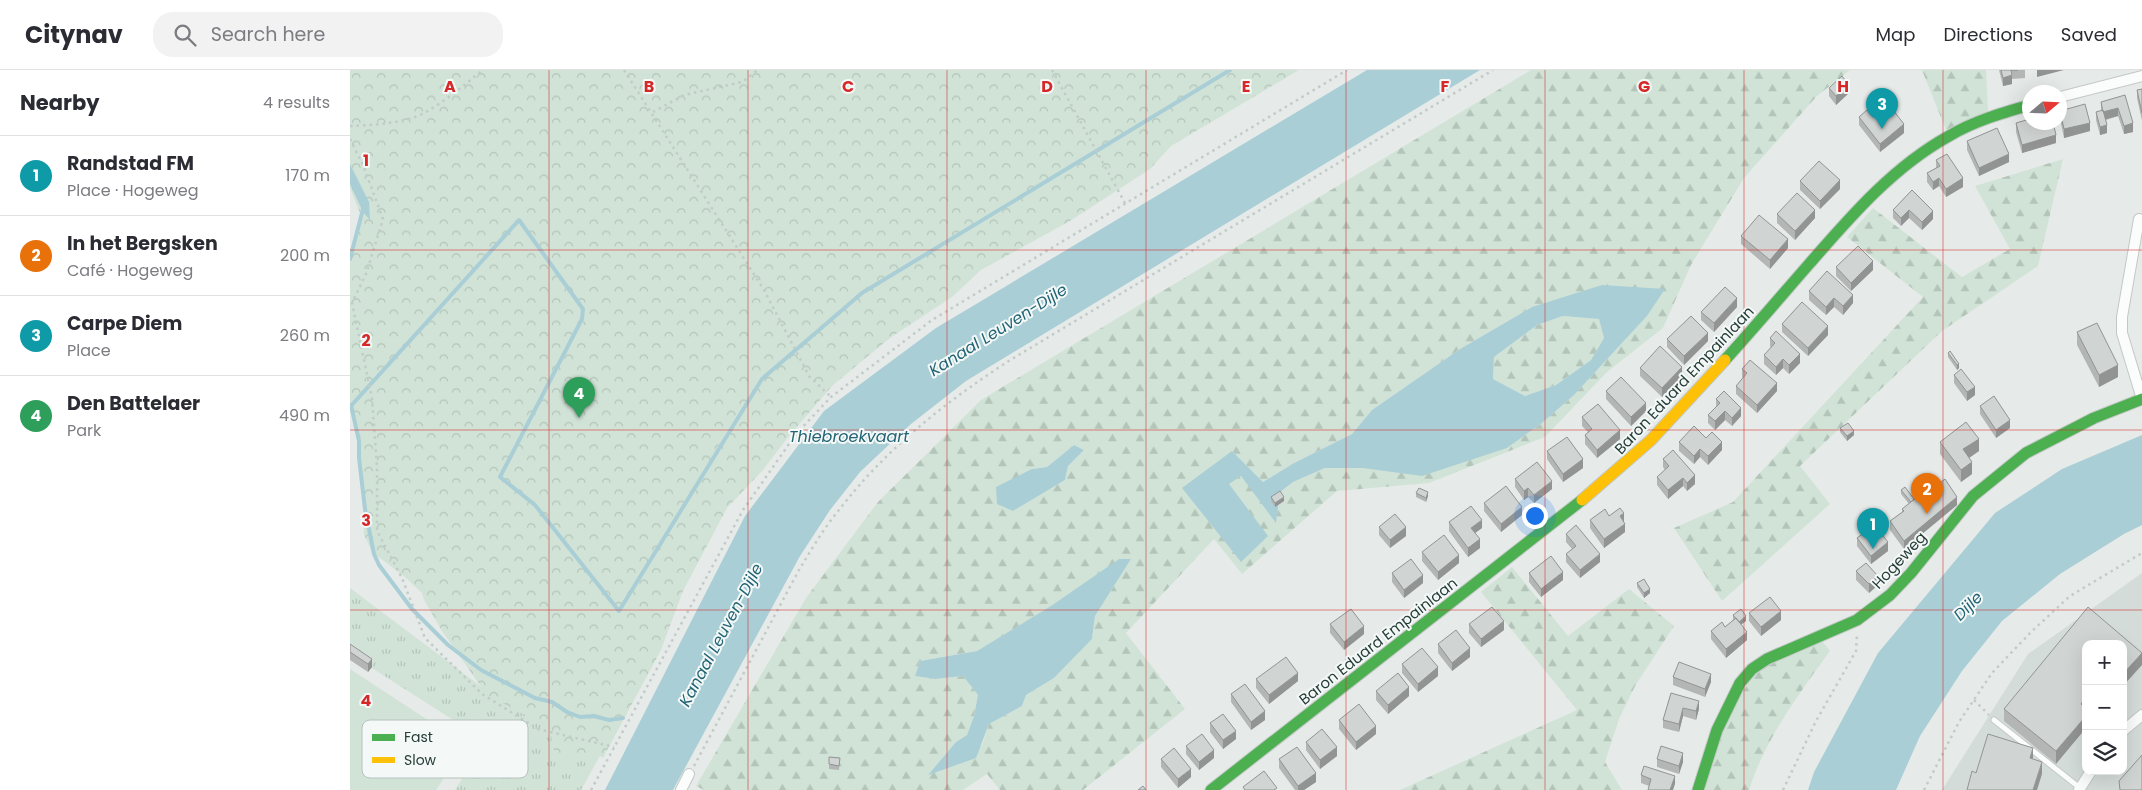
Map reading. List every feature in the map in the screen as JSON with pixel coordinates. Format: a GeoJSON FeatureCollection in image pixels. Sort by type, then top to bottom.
{"type":"FeatureCollection","features":[{"type":"Feature","properties":{"kind":"street"},"geometry":{"type":"LineString","coordinates":[[2067,96],[2142,76]]}},
{"type":"Feature","properties":{"kind":"street","name":"Baron Eduard Empainlaan"},"geometry":{"type":"LineString","coordinates":[[1212,790],[1640,453],[1723,363],[1859,208],[1884,183],[1925,151],[1955,132],[1998,114],[2022,107]]}},
{"type":"Feature","properties":{"kind":"street"},"geometry":{"type":"LineString","coordinates":[[2139,219],[2122,317],[2122,332],[2142,399]]}},
{"type":"Feature","properties":{"kind":"street","name":"Hogeweg"},"geometry":{"type":"LineString","coordinates":[[1698,790],[1717,730],[1740,683],[1752,670],[1767,659],[1858,620],[1890,595],[1973,496],[2019,459],[2056,437],[2094,418],[2142,399]]}},
{"type":"Feature","properties":{"kind":"street"},"geometry":{"type":"LineString","coordinates":[[2125,730],[2142,714]]}},
{"type":"Feature","properties":{"kind":"street"},"geometry":{"type":"LineString","coordinates":[[681,790],[690,774]]}},
{"type":"Feature","properties":{"kind":"street"},"geometry":{"type":"LineString","coordinates":[[2079,789],[2088,775]]}},
{"type":"Feature","properties":{"kind":"lane"},"geometry":{"type":"LineString","coordinates":[[1994,720],[2079,789]]}},
{"type":"Feature","properties":{"kind":"path"},"geometry":{"type":"LineString","coordinates":[[350,126],[385,124],[413,118],[428,110],[483,70]]}},
{"type":"Feature","properties":{"kind":"path"},"geometry":{"type":"LineString","coordinates":[[624,70],[653,112],[764,290],[809,376],[831,397]]}},
{"type":"Feature","properties":{"kind":"path"},"geometry":{"type":"LineString","coordinates":[[653,112],[684,95],[742,82],[758,70]]}},
{"type":"Feature","properties":{"kind":"path"},"geometry":{"type":"LineString","coordinates":[[1052,70],[1125,203]]}},
{"type":"Feature","properties":{"kind":"path"},"geometry":{"type":"LineString","coordinates":[[591,790],[743,510],[796,434],[831,397],[932,320],[1347,70]]}},
{"type":"Feature","properties":{"kind":"path"},"geometry":{"type":"LineString","coordinates":[[690,774],[798,570],[815,544],[838,510],[870,472],[920,424],[967,388],[1006,362],[1493,70]]}},
{"type":"Feature","properties":{"kind":"path"},"geometry":{"type":"LineString","coordinates":[[350,139],[363,165],[383,219],[366,274],[352,303],[372,398],[377,467],[377,531],[402,578],[425,638],[482,694],[522,720]]}},
{"type":"Feature","properties":{"kind":"path"},"geometry":{"type":"LineString","coordinates":[[1924,790],[1959,722],[1992,673],[2031,632],[2070,596],[2142,553]]}},
{"type":"Feature","properties":{"kind":"path"},"geometry":{"type":"LineString","coordinates":[[1783,790],[1816,722],[1856,651],[1858,620]]}},
{"type":"Feature","properties":{"kind":"path"},"geometry":{"type":"LineString","coordinates":[[1974,700],[1994,720]]}},
{"type":"Feature","properties":{"kind":"path"},"geometry":{"type":"LineString","coordinates":[[528,724],[538,730],[614,747]]}},
{"type":"Feature","properties":{"kind":"shaded area"},"geometry":{"type":"Polygon","coordinates":[[[2142,573],[2142,790],[1942,790],[2028,654],[2142,573]]]}},
{"type":"Feature","properties":{"kind":"green space"},"geometry":{"type":"Polygon","coordinates":[[[350,70],[1299,70],[1171,146],[1150,169],[1070,221],[981,270],[952,297],[890,338],[833,385],[789,436],[763,470],[727,508],[683,591],[661,650],[603,758],[598,755],[589,760],[580,760],[556,754],[552,746],[550,720],[540,720],[523,714],[486,694],[442,631],[422,593],[405,577],[372,552],[364,535],[360,440],[350,411],[350,253],[362,218],[350,188],[350,70]]]}},
{"type":"Feature","properties":{"kind":"green space"},"geometry":{"type":"Polygon","coordinates":[[[1531,70],[1850,70],[1817,96],[1744,178],[1691,265],[1663,328],[1607,372],[1545,437],[1429,483],[1337,491],[1242,574],[1214,539],[1126,633],[1185,709],[1083,790],[1000,790],[987,774],[963,790],[704,790],[696,786],[806,598],[878,502],[981,400],[1531,70]],[[1532,307],[1460,349],[1372,410],[1352,434],[1294,463],[1263,482],[1232,451],[1229,483],[1242,475],[1276,522],[1280,492],[1293,482],[1325,468],[1363,468],[1507,448],[1542,423],[1574,395],[1647,316],[1532,307]],[[1074,445],[1047,467],[1032,469],[1013,511],[1065,480],[1068,466],[1084,450],[1074,445]],[[1131,559],[977,651],[920,661],[915,676],[935,679],[963,676],[978,695],[974,716],[967,735],[956,742],[929,774],[982,745],[989,724],[1022,706],[1026,695],[1054,678],[1092,639],[1095,616],[1131,559]]]}},
{"type":"Feature","properties":{"kind":"green space"},"geometry":{"type":"Polygon","coordinates":[[[1922,70],[1986,70],[1988,111],[1946,130],[1922,70]]]}},
{"type":"Feature","properties":{"kind":"green space"},"geometry":{"type":"Polygon","coordinates":[[[2063,159],[2038,266],[1942,331],[1800,466],[1830,504],[1722,601],[1674,528],[1733,502],[1923,297],[1847,237],[1873,208],[1962,277],[2010,249],[1975,186],[2063,159]]]}},
{"type":"Feature","properties":{"kind":"green space"},"geometry":{"type":"Polygon","coordinates":[[[1563,316],[1599,319],[1604,338],[1591,360],[1556,385],[1525,396],[1493,379],[1494,357],[1537,325],[1563,316]]]}},
{"type":"Feature","properties":{"kind":"green space"},"geometry":{"type":"Polygon","coordinates":[[[1512,567],[1568,636],[1629,589],[1674,626],[1635,686],[1619,719],[1605,762],[1622,790],[1400,790],[1577,710],[1481,592],[1512,567]]]}},
{"type":"Feature","properties":{"kind":"green space"},"geometry":{"type":"Polygon","coordinates":[[[350,588],[503,703],[611,736],[581,790],[455,790],[463,778],[528,778],[528,720],[453,720],[350,654],[350,588]]]}},
{"type":"Feature","properties":{"kind":"green space"},"geometry":{"type":"Polygon","coordinates":[[[1821,640],[1830,651],[1774,735],[1764,753],[1749,790],[1702,790],[1728,716],[1755,672],[1821,640]]]}},
{"type":"Feature","properties":{"kind":"green space"},"geometry":{"type":"Polygon","coordinates":[[[350,669],[428,720],[362,720],[362,778],[444,778],[436,790],[350,790],[350,669]]]}},
{"type":"Feature","properties":{"kind":"water","name":"Thiebroekvaart"},"geometry":{"type":"Polygon","coordinates":[[[1367,70],[1480,70],[966,381],[911,424],[860,472],[830,510],[800,556],[673,790],[605,790],[745,516],[824,411],[936,328],[1367,70]]]}},
{"type":"Feature","properties":{"kind":"water"},"geometry":{"type":"Polygon","coordinates":[[[350,164],[369,202],[370,220],[363,212],[350,184],[350,164]]]}},
{"type":"Feature","properties":{"kind":"water"},"geometry":{"type":"Polygon","coordinates":[[[1602,285],[1665,289],[1647,316],[1574,395],[1542,423],[1507,448],[1422,476],[1363,468],[1325,468],[1293,482],[1280,492],[1276,523],[1241,476],[1229,484],[1268,536],[1241,562],[1182,488],[1232,451],[1263,482],[1294,463],[1352,434],[1372,410],[1460,349],[1532,307],[1602,285]],[[1563,316],[1537,325],[1494,357],[1493,379],[1525,396],[1556,385],[1591,360],[1604,338],[1599,319],[1563,316]]]}},
{"type":"Feature","properties":{"kind":"water","name":"Dijle"},"geometry":{"type":"Polygon","coordinates":[[[2142,435],[2142,525],[2124,534],[2060,574],[2002,621],[1962,671],[1920,736],[1896,790],[1808,790],[1814,772],[1878,653],[1995,513],[2062,469],[2142,435]]]}},
{"type":"Feature","properties":{"kind":"water"},"geometry":{"type":"Polygon","coordinates":[[[1074,445],[1084,450],[1068,466],[1065,480],[1013,511],[997,504],[996,487],[1032,469],[1047,467],[1074,445]]]}},
{"type":"Feature","properties":{"kind":"water"},"geometry":{"type":"Polygon","coordinates":[[[1119,559],[1131,559],[1095,616],[1092,639],[1054,678],[1026,695],[1022,706],[989,724],[976,758],[928,775],[956,742],[967,735],[974,716],[978,695],[963,676],[935,679],[915,676],[920,661],[977,651],[1051,606],[1119,559]]]}},
{"type":"Feature","properties":{"kind":"building"},"geometry":{"type":"Polygon","coordinates":[[[2001,70],[2011,70],[2012,75],[2003,78],[2001,70]]]}},
{"type":"Feature","properties":{"kind":"building"},"geometry":{"type":"Polygon","coordinates":[[[1842,76],[1849,85],[1836,96],[1829,88],[1842,76]]]}},
{"type":"Feature","properties":{"kind":"building"},"geometry":{"type":"Polygon","coordinates":[[[2142,89],[2142,113],[2137,90],[2142,89]]]}},
{"type":"Feature","properties":{"kind":"building"},"geometry":{"type":"Polygon","coordinates":[[[2125,95],[2133,123],[2124,126],[2118,108],[2103,112],[2101,102],[2125,95]]]}},
{"type":"Feature","properties":{"kind":"building"},"geometry":{"type":"Polygon","coordinates":[[[2085,104],[2090,123],[2067,128],[2067,109],[2085,104]]]}},
{"type":"Feature","properties":{"kind":"building"},"geometry":{"type":"Polygon","coordinates":[[[1889,105],[1904,124],[1880,144],[1859,117],[1867,110],[1873,117],[1889,105]]]}},
{"type":"Feature","properties":{"kind":"building"},"geometry":{"type":"Polygon","coordinates":[[[2103,110],[2107,125],[2100,127],[2096,112],[2103,110]]]}},
{"type":"Feature","properties":{"kind":"building"},"geometry":{"type":"Polygon","coordinates":[[[2022,121],[2022,130],[2055,130],[2056,135],[2022,145],[2016,123],[2022,121]]]}},
{"type":"Feature","properties":{"kind":"building"},"geometry":{"type":"Polygon","coordinates":[[[1997,128],[2009,154],[1979,168],[1967,141],[1997,128]]]}},
{"type":"Feature","properties":{"kind":"building"},"geometry":{"type":"Polygon","coordinates":[[[1947,154],[1963,178],[1946,189],[1939,178],[1933,182],[1927,173],[1940,166],[1936,160],[1947,154]]]}},
{"type":"Feature","properties":{"kind":"building"},"geometry":{"type":"Polygon","coordinates":[[[1819,161],[1840,180],[1820,201],[1800,181],[1819,161]]]}},
{"type":"Feature","properties":{"kind":"building"},"geometry":{"type":"Polygon","coordinates":[[[1912,190],[1933,211],[1922,222],[1909,210],[1901,218],[1893,210],[1912,190]]]}},
{"type":"Feature","properties":{"kind":"building"},"geometry":{"type":"Polygon","coordinates":[[[1797,193],[1815,210],[1795,231],[1777,214],[1797,193]]]}},
{"type":"Feature","properties":{"kind":"building"},"geometry":{"type":"Polygon","coordinates":[[[1759,215],[1788,239],[1770,260],[1741,236],[1759,215]]]}},
{"type":"Feature","properties":{"kind":"building"},"geometry":{"type":"Polygon","coordinates":[[[1858,246],[1873,261],[1851,283],[1836,267],[1858,246]]]}},
{"type":"Feature","properties":{"kind":"building"},"geometry":{"type":"Polygon","coordinates":[[[1827,271],[1853,295],[1843,306],[1834,298],[1826,307],[1809,291],[1827,271]]]}},
{"type":"Feature","properties":{"kind":"building"},"geometry":{"type":"Polygon","coordinates":[[[1725,287],[1737,298],[1714,323],[1701,312],[1725,287]]]}},
{"type":"Feature","properties":{"kind":"building"},"geometry":{"type":"Polygon","coordinates":[[[1802,302],[1828,326],[1808,348],[1782,324],[1802,302]]]}},
{"type":"Feature","properties":{"kind":"building"},"geometry":{"type":"Polygon","coordinates":[[[1691,316],[1708,333],[1684,356],[1667,339],[1691,316]]]}},
{"type":"Feature","properties":{"kind":"building"},"geometry":{"type":"Polygon","coordinates":[[[2097,323],[2118,365],[2099,375],[2077,332],[2097,323]]]}},
{"type":"Feature","properties":{"kind":"building"},"geometry":{"type":"Polygon","coordinates":[[[1776,331],[1800,354],[1789,365],[1783,359],[1776,367],[1764,355],[1775,343],[1770,338],[1776,331]]]}},
{"type":"Feature","properties":{"kind":"building"},"geometry":{"type":"Polygon","coordinates":[[[1660,346],[1682,367],[1662,388],[1640,368],[1660,346]]]}},
{"type":"Feature","properties":{"kind":"building"},"geometry":{"type":"Polygon","coordinates":[[[1950,351],[1959,364],[1957,365],[1948,353],[1950,351]]]}},
{"type":"Feature","properties":{"kind":"building"},"geometry":{"type":"Polygon","coordinates":[[[1750,360],[1777,383],[1757,405],[1736,386],[1747,373],[1742,369],[1750,360]]]}},
{"type":"Feature","properties":{"kind":"building"},"geometry":{"type":"Polygon","coordinates":[[[1961,369],[1975,387],[1967,392],[1954,375],[1961,369]]]}},
{"type":"Feature","properties":{"kind":"building"},"geometry":{"type":"Polygon","coordinates":[[[1621,377],[1646,403],[1631,417],[1606,391],[1621,377]]]}},
{"type":"Feature","properties":{"kind":"building"},"geometry":{"type":"Polygon","coordinates":[[[1724,391],[1741,408],[1732,418],[1725,411],[1715,421],[1708,415],[1720,403],[1716,399],[1724,391]]]}},
{"type":"Feature","properties":{"kind":"building"},"geometry":{"type":"Polygon","coordinates":[[[1994,396],[2010,420],[1996,430],[1980,406],[1994,396]]]}},
{"type":"Feature","properties":{"kind":"building"},"geometry":{"type":"Polygon","coordinates":[[[1598,404],[1620,430],[1597,450],[1585,435],[1592,429],[1582,417],[1598,404]]]}},
{"type":"Feature","properties":{"kind":"building"},"geometry":{"type":"Polygon","coordinates":[[[1966,422],[1979,439],[1963,449],[1972,462],[1961,470],[1940,442],[1966,422]]]}},
{"type":"Feature","properties":{"kind":"building"},"geometry":{"type":"Polygon","coordinates":[[[1848,423],[1854,431],[1847,436],[1840,428],[1848,423]]]}},
{"type":"Feature","properties":{"kind":"building"},"geometry":{"type":"Polygon","coordinates":[[[1694,426],[1706,438],[1712,432],[1722,442],[1708,456],[1700,449],[1694,456],[1679,442],[1694,426]]]}},
{"type":"Feature","properties":{"kind":"building"},"geometry":{"type":"Polygon","coordinates":[[[1567,437],[1583,459],[1563,474],[1547,451],[1567,437]]]}},
{"type":"Feature","properties":{"kind":"building"},"geometry":{"type":"Polygon","coordinates":[[[1673,450],[1695,475],[1687,483],[1683,478],[1668,490],[1657,477],[1669,466],[1663,459],[1673,450]]]}},
{"type":"Feature","properties":{"kind":"building"},"geometry":{"type":"Polygon","coordinates":[[[1537,462],[1552,481],[1534,495],[1528,488],[1524,491],[1515,479],[1537,462]]]}},
{"type":"Feature","properties":{"kind":"building"},"geometry":{"type":"Polygon","coordinates":[[[1945,479],[1957,497],[1904,541],[1890,521],[1904,511],[1902,509],[1926,490],[1928,492],[1945,479]]]}},
{"type":"Feature","properties":{"kind":"building"},"geometry":{"type":"Polygon","coordinates":[[[1506,486],[1522,507],[1501,524],[1484,503],[1506,486]]]}},
{"type":"Feature","properties":{"kind":"building"},"geometry":{"type":"Polygon","coordinates":[[[1905,487],[1914,499],[1911,502],[1901,490],[1905,487]]]}},
{"type":"Feature","properties":{"kind":"building"},"geometry":{"type":"Polygon","coordinates":[[[1419,488],[1428,492],[1426,498],[1416,493],[1419,488]]]}},
{"type":"Feature","properties":{"kind":"building"},"geometry":{"type":"Polygon","coordinates":[[[1280,491],[1284,497],[1275,503],[1271,497],[1280,491]]]}},
{"type":"Feature","properties":{"kind":"building"},"geometry":{"type":"Polygon","coordinates":[[[1471,506],[1482,520],[1471,528],[1480,539],[1468,548],[1449,522],[1471,506]]]}},
{"type":"Feature","properties":{"kind":"building"},"geometry":{"type":"Polygon","coordinates":[[[1620,508],[1624,513],[1620,516],[1625,524],[1604,539],[1590,520],[1605,509],[1609,516],[1620,508]]]}},
{"type":"Feature","properties":{"kind":"building"},"geometry":{"type":"Polygon","coordinates":[[[1395,514],[1406,527],[1390,540],[1379,527],[1395,514]]]}},
{"type":"Feature","properties":{"kind":"building"},"geometry":{"type":"Polygon","coordinates":[[[1872,522],[1888,542],[1871,556],[1857,538],[1868,530],[1866,527],[1872,522]]]}},
{"type":"Feature","properties":{"kind":"building"},"geometry":{"type":"Polygon","coordinates":[[[1576,525],[1600,554],[1580,570],[1566,554],[1576,546],[1566,534],[1576,525]]]}},
{"type":"Feature","properties":{"kind":"building"},"geometry":{"type":"Polygon","coordinates":[[[1444,535],[1459,555],[1438,572],[1422,552],[1444,535]]]}},
{"type":"Feature","properties":{"kind":"building"},"geometry":{"type":"Polygon","coordinates":[[[1551,556],[1563,572],[1541,589],[1529,573],[1551,556]]]}},
{"type":"Feature","properties":{"kind":"building"},"geometry":{"type":"Polygon","coordinates":[[[1411,559],[1423,575],[1404,590],[1392,573],[1411,559]]]}},
{"type":"Feature","properties":{"kind":"building"},"geometry":{"type":"Polygon","coordinates":[[[1866,563],[1878,576],[1869,584],[1856,571],[1866,563]]]}},
{"type":"Feature","properties":{"kind":"building"},"geometry":{"type":"Polygon","coordinates":[[[1644,579],[1650,589],[1644,593],[1637,583],[1644,579]]]}},
{"type":"Feature","properties":{"kind":"building"},"geometry":{"type":"Polygon","coordinates":[[[1770,597],[1781,611],[1761,627],[1749,613],[1770,597]]]}},
{"type":"Feature","properties":{"kind":"building"},"geometry":{"type":"Polygon","coordinates":[[[1492,607],[1504,621],[1481,639],[1469,624],[1492,607]]]}},
{"type":"Feature","properties":{"kind":"building"},"geometry":{"type":"Polygon","coordinates":[[[2088,607],[2127,640],[2082,640],[2082,721],[2056,751],[2004,709],[2088,607]]]}},
{"type":"Feature","properties":{"kind":"building"},"geometry":{"type":"Polygon","coordinates":[[[1351,609],[1364,626],[1344,642],[1330,624],[1351,609]]]}},
{"type":"Feature","properties":{"kind":"building"},"geometry":{"type":"Polygon","coordinates":[[[1741,609],[1746,616],[1739,622],[1733,615],[1741,609]]]}},
{"type":"Feature","properties":{"kind":"building"},"geometry":{"type":"Polygon","coordinates":[[[1736,618],[1747,632],[1726,649],[1711,631],[1722,622],[1725,627],[1736,618]]]}},
{"type":"Feature","properties":{"kind":"building"},"geometry":{"type":"Polygon","coordinates":[[[1456,630],[1470,648],[1452,663],[1438,644],[1456,630]]]}},
{"type":"Feature","properties":{"kind":"building"},"geometry":{"type":"Polygon","coordinates":[[[2127,640],[2142,653],[2127,670],[2127,640]]]}},
{"type":"Feature","properties":{"kind":"building"},"geometry":{"type":"Polygon","coordinates":[[[350,644],[372,659],[368,664],[350,652],[350,644]]]}},
{"type":"Feature","properties":{"kind":"building"},"geometry":{"type":"Polygon","coordinates":[[[1422,648],[1438,667],[1418,684],[1402,664],[1422,648]]]}},
{"type":"Feature","properties":{"kind":"building"},"geometry":{"type":"Polygon","coordinates":[[[1286,657],[1298,673],[1269,695],[1256,679],[1286,657]]]}},
{"type":"Feature","properties":{"kind":"building"},"geometry":{"type":"Polygon","coordinates":[[[1679,662],[1711,674],[1705,689],[1673,677],[1679,662]]]}},
{"type":"Feature","properties":{"kind":"building"},"geometry":{"type":"Polygon","coordinates":[[[1398,673],[1409,687],[1388,705],[1376,691],[1398,673]]]}},
{"type":"Feature","properties":{"kind":"building"},"geometry":{"type":"Polygon","coordinates":[[[1245,684],[1265,711],[1251,722],[1231,694],[1245,684]]]}},
{"type":"Feature","properties":{"kind":"building"},"geometry":{"type":"Polygon","coordinates":[[[1671,693],[1699,701],[1696,711],[1683,708],[1679,724],[1663,720],[1671,693]]]}},
{"type":"Feature","properties":{"kind":"building"},"geometry":{"type":"Polygon","coordinates":[[[1359,704],[1376,726],[1356,742],[1339,720],[1359,704]]]}},
{"type":"Feature","properties":{"kind":"building"},"geometry":{"type":"Polygon","coordinates":[[[1223,714],[1236,731],[1223,740],[1210,723],[1223,714]]]}},
{"type":"Feature","properties":{"kind":"building"},"geometry":{"type":"Polygon","coordinates":[[[1322,729],[1337,747],[1320,760],[1306,742],[1322,729]]]}},
{"type":"Feature","properties":{"kind":"building"},"geometry":{"type":"Polygon","coordinates":[[[1202,734],[1214,750],[1199,762],[1186,746],[1202,734]]]}},
{"type":"Feature","properties":{"kind":"building"},"geometry":{"type":"Polygon","coordinates":[[[1988,734],[2033,748],[2030,758],[2042,762],[2033,790],[1967,790],[1972,771],[1976,773],[1988,734]]]}},
{"type":"Feature","properties":{"kind":"building"},"geometry":{"type":"Polygon","coordinates":[[[1661,746],[1683,753],[1679,766],[1657,759],[1661,746]]]}},
{"type":"Feature","properties":{"kind":"building"},"geometry":{"type":"Polygon","coordinates":[[[1297,747],[1316,773],[1298,786],[1279,759],[1297,747]]]}},
{"type":"Feature","properties":{"kind":"building"},"geometry":{"type":"Polygon","coordinates":[[[1174,748],[1191,769],[1178,779],[1161,759],[1174,748]]]}},
{"type":"Feature","properties":{"kind":"building"},"geometry":{"type":"Polygon","coordinates":[[[2142,755],[2142,790],[2120,790],[2119,781],[2124,775],[2127,775],[2127,772],[2142,755]]]}},
{"type":"Feature","properties":{"kind":"building"},"geometry":{"type":"Polygon","coordinates":[[[829,757],[840,758],[839,766],[829,764],[829,757]]]}},
{"type":"Feature","properties":{"kind":"building"},"geometry":{"type":"Polygon","coordinates":[[[1644,766],[1675,776],[1670,790],[1648,790],[1651,779],[1641,775],[1644,766]]]}},
{"type":"Feature","properties":{"kind":"building"},"geometry":{"type":"Polygon","coordinates":[[[1264,771],[1277,788],[1274,790],[1245,790],[1243,787],[1264,771]]]}},
{"type":"Feature","properties":{"kind":"building"},"geometry":{"type":"Polygon","coordinates":[[[1143,786],[1146,790],[1138,790],[1143,786]]]}},
{"type":"Feature","properties":{"kind":"waterway"},"geometry":{"type":"LineString","coordinates":[[351,406],[519,220],[583,309],[582,319],[500,477],[535,505],[619,611],[762,379],[862,293],[1230,70]]}},
{"type":"Feature","properties":{"kind":"waterway"},"geometry":{"type":"LineString","coordinates":[[350,259],[363,209]]}},
{"type":"Feature","properties":{"kind":"waterway"},"geometry":{"type":"LineString","coordinates":[[351,405],[359,441],[365,509],[374,554],[379,565],[412,609],[448,645],[481,670],[535,698],[552,702],[567,712],[580,717],[594,716],[609,720],[623,718]]}},
{"type":"Feature","properties":{"kind":"traffic: fast"},"geometry":{"type":"LineString","coordinates":[[1725,360],[1857,210],[1891,177],[1929,148],[1968,126],[2022,107]]}},
{"type":"Feature","properties":{"kind":"traffic: fast"},"geometry":{"type":"LineString","coordinates":[[1698,790],[1717,730],[1740,683],[1752,669],[1767,659],[1857,620],[1890,595],[1911,573],[1973,496],[2026,453],[2094,418],[2142,399]]}},
{"type":"Feature","properties":{"kind":"traffic: fast"},"geometry":{"type":"LineString","coordinates":[[1211,790],[1582,500]]}},
{"type":"Feature","properties":{"kind":"traffic: slow"},"geometry":{"type":"LineString","coordinates":[[1582,500],[1651,440],[1725,360]]}},
{"type":"Feature","properties":{"kind":"place","name":"Carpe Diem"},"geometry":{"type":"Point","coordinates":[1882,129]}},
{"type":"Feature","properties":{"kind":"place","name":"Den Battelaer"},"geometry":{"type":"Point","coordinates":[579,418]}},
{"type":"Feature","properties":{"kind":"place","name":"In het Bergsken"},"geometry":{"type":"Point","coordinates":[1927,514]}},
{"type":"Feature","properties":{"kind":"place","name":"Randstad FM"},"geometry":{"type":"Point","coordinates":[1873,549]}},
{"type":"Feature","properties":{"kind":"water label","name":"Kanaal Leuven-Dijle"},"geometry":{"type":"Point","coordinates":[998,330]}},
{"type":"Feature","properties":{"kind":"water label","name":"Kanaal Leuven-Dijle"},"geometry":{"type":"Point","coordinates":[721,635]}}]}
